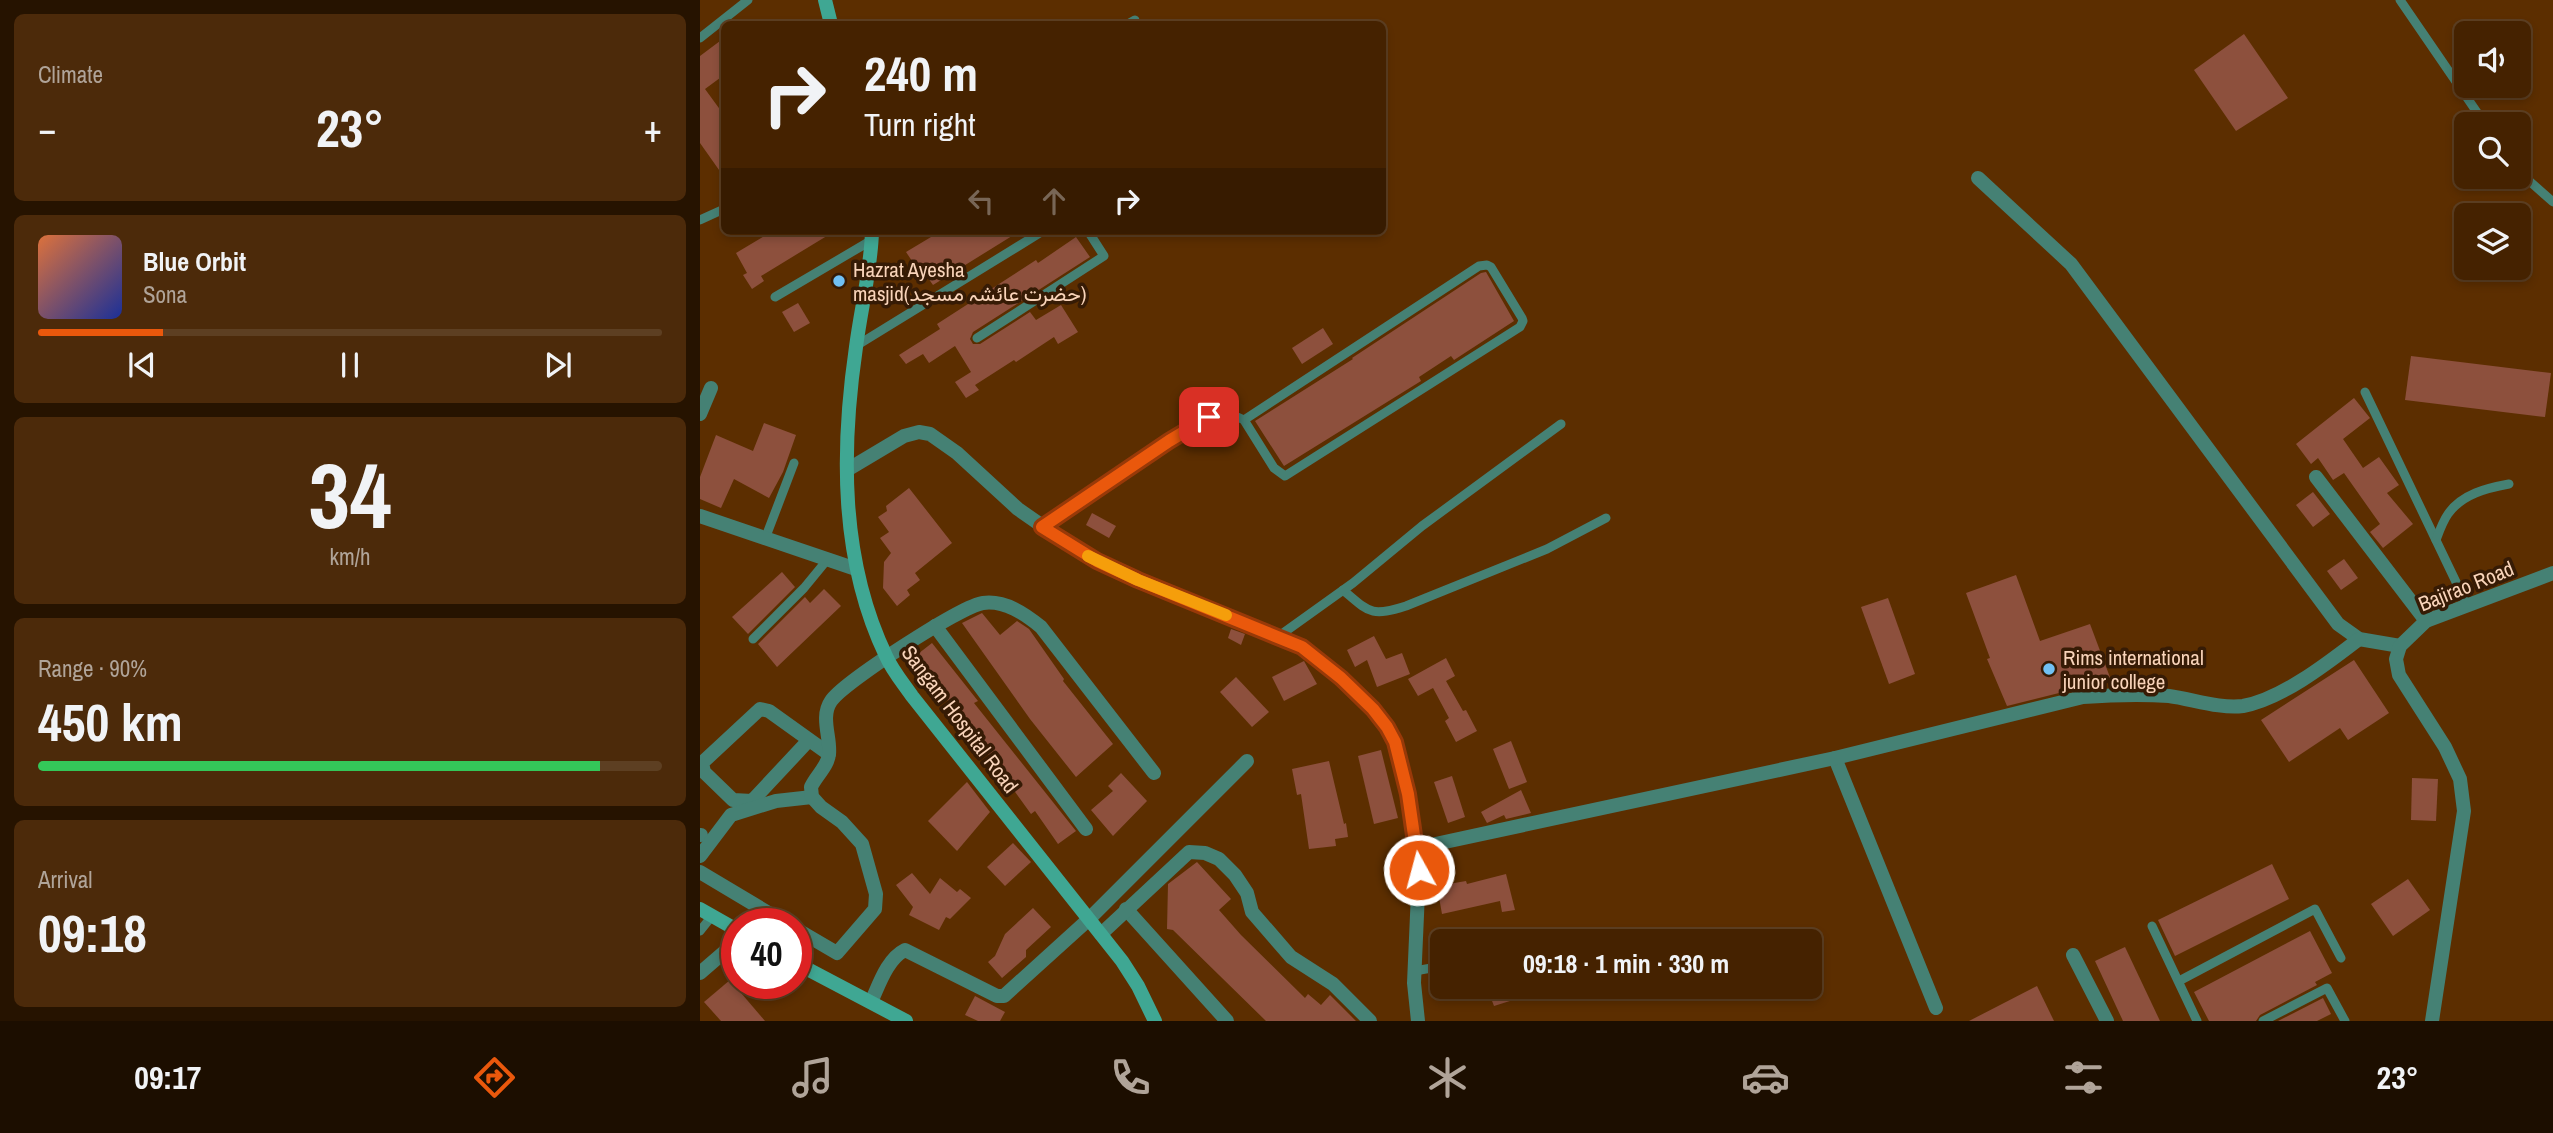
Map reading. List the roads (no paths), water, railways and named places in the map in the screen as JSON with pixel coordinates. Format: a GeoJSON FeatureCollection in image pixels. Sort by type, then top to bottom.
{"type":"FeatureCollection","features":[{"type":"Feature","properties":{"kind":"main road"},"geometry":{"type":"LineString","coordinates":[[825,0],[830,21]]}},
{"type":"Feature","properties":{"kind":"main road","name":"Sangam Hospital Road"},"geometry":{"type":"LineString","coordinates":[[872,235],[872,252],[856,346],[847,470],[848,522],[868,615],[887,658],[912,696],[1101,934],[1138,986],[1155,1021]]}},
{"type":"Feature","properties":{"kind":"main road"},"geometry":{"type":"LineString","coordinates":[[812,971],[906,1021]]}},
{"type":"Feature","properties":{"kind":"street"},"geometry":{"type":"LineString","coordinates":[[1978,178],[2071,264],[2338,624],[2359,639],[2400,646],[2396,659],[2399,675],[2445,747],[2460,779],[2464,811],[2432,1021]]}},
{"type":"Feature","properties":{"kind":"street"},"geometry":{"type":"LineString","coordinates":[[700,414],[711,388]]}},
{"type":"Feature","properties":{"kind":"street"},"geometry":{"type":"LineString","coordinates":[[847,470],[904,436],[919,432],[930,434],[957,453],[1018,509],[1042,527],[1097,561],[1138,580],[1279,636],[1317,657],[1373,709],[1387,727],[1401,760],[1417,848],[1420,887],[1415,971],[1418,1021]]}},
{"type":"Feature","properties":{"kind":"street"},"geometry":{"type":"LineString","coordinates":[[2316,477],[2426,621]]}},
{"type":"Feature","properties":{"kind":"street"},"geometry":{"type":"LineString","coordinates":[[700,516],[856,569]]}},
{"type":"Feature","properties":{"kind":"street","name":"Bajirao Road"},"geometry":{"type":"LineString","coordinates":[[2400,646],[2426,621],[2553,573]]}},
{"type":"Feature","properties":{"kind":"street"},"geometry":{"type":"LineString","coordinates":[[812,938],[837,953],[875,909],[876,894],[862,844],[852,831],[812,797],[811,787],[826,764],[829,754],[826,715],[830,702],[887,658],[969,606],[986,602],[1023,612],[1057,645],[1154,773]]}},
{"type":"Feature","properties":{"kind":"street"},"geometry":{"type":"LineString","coordinates":[[935,626],[1086,829]]}},
{"type":"Feature","properties":{"kind":"street"},"geometry":{"type":"LineString","coordinates":[[1417,848],[1835,758],[2083,697],[2168,696],[2243,706],[2266,698],[2314,673],[2359,639]]}},
{"type":"Feature","properties":{"kind":"street"},"geometry":{"type":"LineString","coordinates":[[809,740],[752,802],[733,800],[704,772],[702,763],[760,709],[769,711],[829,754]]}},
{"type":"Feature","properties":{"kind":"street"},"geometry":{"type":"LineString","coordinates":[[1835,758],[1936,1008]]}},
{"type":"Feature","properties":{"kind":"street"},"geometry":{"type":"LineString","coordinates":[[871,1002],[888,966],[905,950],[997,996],[1004,996],[1089,919],[1248,761]]}},
{"type":"Feature","properties":{"kind":"street"},"geometry":{"type":"LineString","coordinates":[[700,856],[731,815],[776,801],[812,797]]}},
{"type":"Feature","properties":{"kind":"street"},"geometry":{"type":"LineString","coordinates":[[1101,934],[1189,852],[1205,853],[1219,859],[1235,875],[1247,893],[1252,912],[1292,957],[1333,984],[1370,1021]]}},
{"type":"Feature","properties":{"kind":"street"},"geometry":{"type":"LineString","coordinates":[[700,872],[760,908]]}},
{"type":"Feature","properties":{"kind":"street"},"geometry":{"type":"LineString","coordinates":[[1126,909],[1227,1021]]}},
{"type":"Feature","properties":{"kind":"street"},"geometry":{"type":"LineString","coordinates":[[700,973],[721,955]]}},
{"type":"Feature","properties":{"kind":"street"},"geometry":{"type":"LineString","coordinates":[[2073,955],[2107,1021]]}},
{"type":"Feature","properties":{"kind":"lane"},"geometry":{"type":"LineString","coordinates":[[729,21],[748,0]]}},
{"type":"Feature","properties":{"kind":"lane"},"geometry":{"type":"LineString","coordinates":[[2400,0],[2477,112]]}},
{"type":"Feature","properties":{"kind":"lane"},"geometry":{"type":"LineString","coordinates":[[700,38],[721,26]]}},
{"type":"Feature","properties":{"kind":"lane"},"geometry":{"type":"LineString","coordinates":[[2531,182],[2553,202]]}},
{"type":"Feature","properties":{"kind":"lane"},"geometry":{"type":"LineString","coordinates":[[700,220],[721,210]]}},
{"type":"Feature","properties":{"kind":"lane"},"geometry":{"type":"LineString","coordinates":[[775,297],[872,235]]}},
{"type":"Feature","properties":{"kind":"lane"},"geometry":{"type":"LineString","coordinates":[[856,346],[1036,235]]}},
{"type":"Feature","properties":{"kind":"lane"},"geometry":{"type":"LineString","coordinates":[[977,338],[1104,256],[1091,235]]}},
{"type":"Feature","properties":{"kind":"lane"},"geometry":{"type":"LineString","coordinates":[[1042,527],[1198,423],[1221,413],[1244,420],[1275,468],[1285,476],[1520,327],[1522,318],[1491,267],[1479,265],[1244,420]]}},
{"type":"Feature","properties":{"kind":"lane"},"geometry":{"type":"LineString","coordinates":[[2365,392],[2468,607]]}},
{"type":"Feature","properties":{"kind":"lane"},"geometry":{"type":"LineString","coordinates":[[1279,636],[1561,424]]}},
{"type":"Feature","properties":{"kind":"lane"},"geometry":{"type":"LineString","coordinates":[[765,539],[794,463]]}},
{"type":"Feature","properties":{"kind":"lane"},"geometry":{"type":"LineString","coordinates":[[2436,540],[2448,513],[2462,501],[2483,489],[2509,484]]}},
{"type":"Feature","properties":{"kind":"lane"},"geometry":{"type":"LineString","coordinates":[[1343,590],[1367,611],[1383,613],[1548,549],[1606,518]]}},
{"type":"Feature","properties":{"kind":"lane"},"geometry":{"type":"LineString","coordinates":[[753,639],[804,588],[827,560]]}},
{"type":"Feature","properties":{"kind":"lane"},"geometry":{"type":"LineString","coordinates":[[2179,981],[2315,909],[2341,958]]}},
{"type":"Feature","properties":{"kind":"lane"},"geometry":{"type":"LineString","coordinates":[[700,931],[706,912]]}},
{"type":"Feature","properties":{"kind":"lane"},"geometry":{"type":"LineString","coordinates":[[2152,926],[2197,1021]]}},
{"type":"Feature","properties":{"kind":"lane"},"geometry":{"type":"LineString","coordinates":[[1415,971],[1430,968]]}},
{"type":"Feature","properties":{"kind":"lane"},"geometry":{"type":"LineString","coordinates":[[2263,1021],[2327,988],[2345,1021]]}},
{"type":"Feature","properties":{"kind":"place","name":"Hazrat Ayesha masjid(حضرت عائشہ مسجد)"},"geometry":{"type":"Point","coordinates":[839,281]}},
{"type":"Feature","properties":{"kind":"place","name":"Rims international junior college"},"geometry":{"type":"Point","coordinates":[2049,669]}}]}
